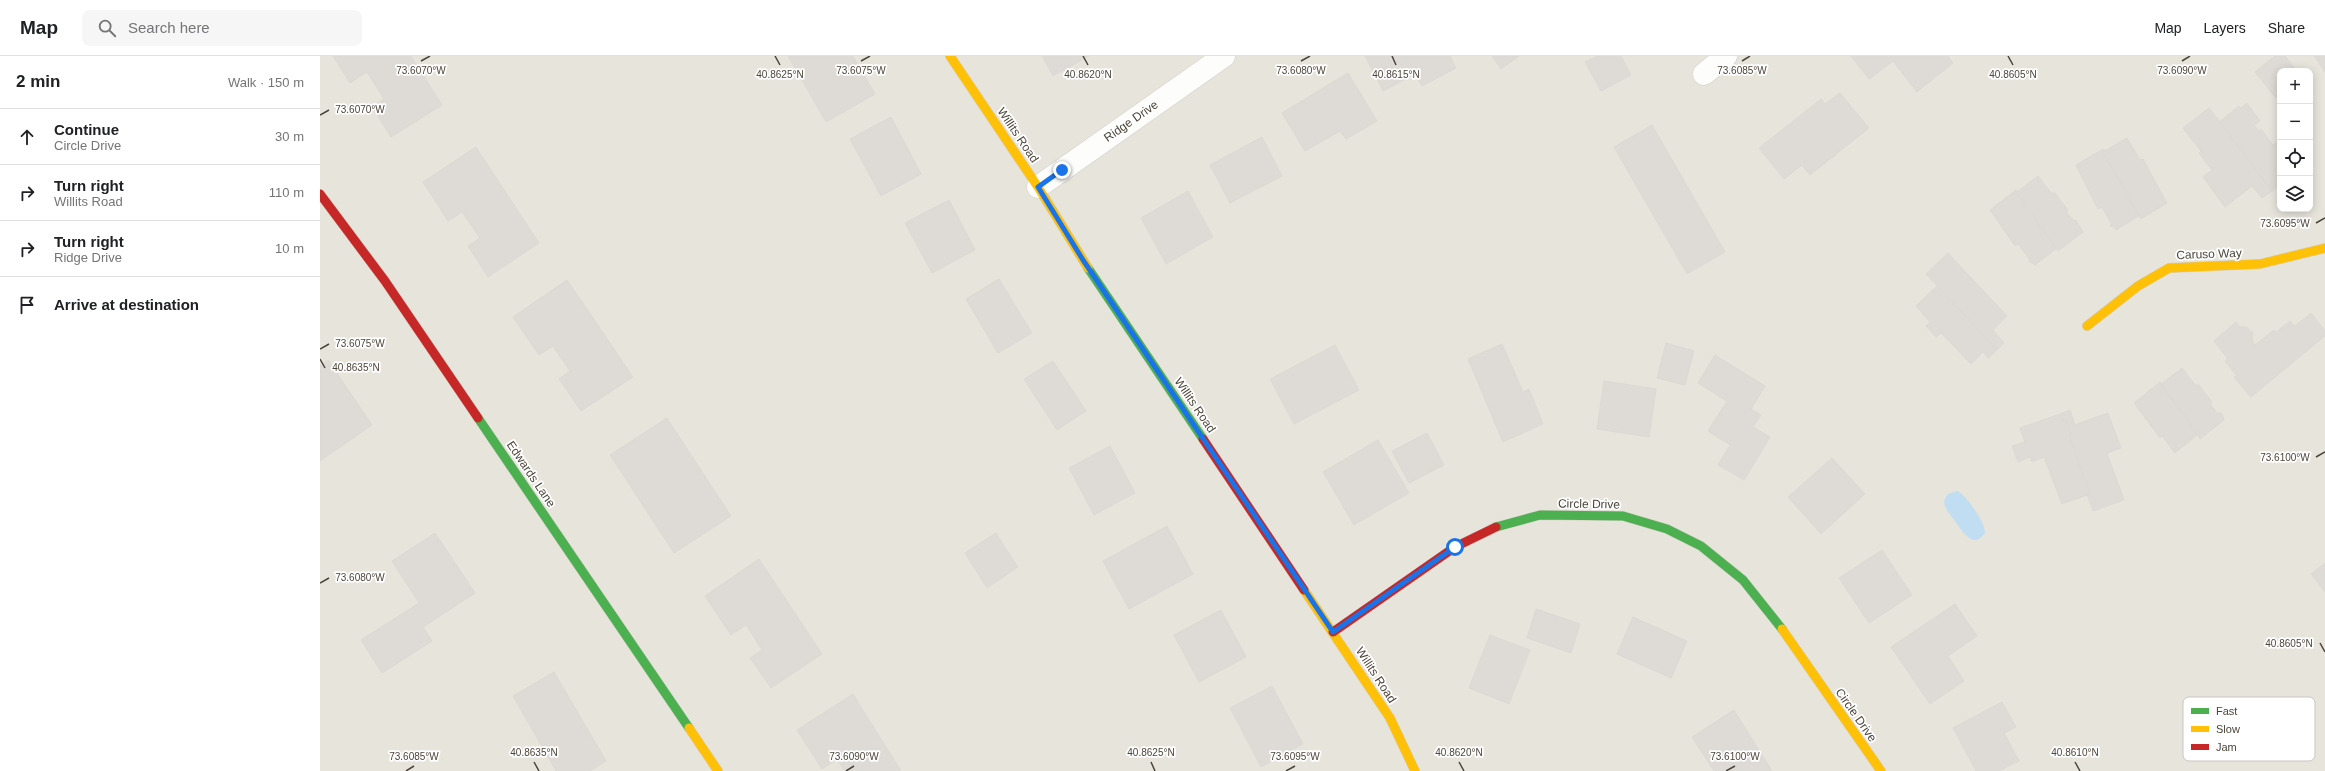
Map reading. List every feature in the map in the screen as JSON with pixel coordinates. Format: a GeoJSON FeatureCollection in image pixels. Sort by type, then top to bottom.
{"type":"FeatureCollection","features":[{"type":"Feature","properties":{"kind":"street","name":"Willits Road"},"geometry":{"type":"LineString","coordinates":[[950,56],[1038,187],[1083,260],[1390,718],[1415,771]]}},
{"type":"Feature","properties":{"kind":"street","name":"Ridge Drive"},"geometry":{"type":"LineString","coordinates":[[1038,187],[1224,56]]}},
{"type":"Feature","properties":{"kind":"street"},"geometry":{"type":"LineString","coordinates":[[1704,74],[1726,56]]}},
{"type":"Feature","properties":{"kind":"street","name":"Edwards Lane"},"geometry":{"type":"LineString","coordinates":[[320,194],[385,281],[718,771]]}},
{"type":"Feature","properties":{"kind":"street","name":"Caruso Way"},"geometry":{"type":"LineString","coordinates":[[2086,326],[2138,286],[2169,268],[2260,264],[2325,248]]}},
{"type":"Feature","properties":{"kind":"street","name":"Circle Drive"},"geometry":{"type":"LineString","coordinates":[[1333,632],[1455,547],[1493,528],[1540,515],[1623,516],[1667,528],[1701,546],[1743,580],[1777,622],[1881,771]]}},
{"type":"Feature","properties":{"kind":"shaded area"},"geometry":{"type":"Polygon","coordinates":[[[320,56],[2325,56],[2325,771],[320,771],[320,56]]]}},
{"type":"Feature","properties":{"kind":"water"},"geometry":{"type":"Polygon","coordinates":[[[1957,491],[1961,493],[1970,503],[1979,517],[1985,533],[1981,538],[1972,540],[1968,538],[1945,506],[1944,503],[1948,494],[1957,491]]]}},
{"type":"Feature","properties":{"kind":"building"},"geometry":{"type":"Polygon","coordinates":[[[333,56],[411,56],[442,105],[391,137],[372,107],[384,99],[367,72],[350,83],[333,56]]]}},
{"type":"Feature","properties":{"kind":"building"},"geometry":{"type":"Polygon","coordinates":[[[788,56],[853,56],[875,94],[826,122],[788,56]]]}},
{"type":"Feature","properties":{"kind":"building"},"geometry":{"type":"Polygon","coordinates":[[[1042,56],[1089,56],[1053,76],[1042,56]]]}},
{"type":"Feature","properties":{"kind":"building"},"geometry":{"type":"Polygon","coordinates":[[[1365,56],[1450,56],[1456,68],[1422,86],[1415,74],[1383,91],[1365,56]]]}},
{"type":"Feature","properties":{"kind":"building"},"geometry":{"type":"Polygon","coordinates":[[[1492,56],[1519,56],[1501,69],[1492,56]]]}},
{"type":"Feature","properties":{"kind":"building"},"geometry":{"type":"Polygon","coordinates":[[[1597,56],[1621,56],[1631,75],[1601,91],[1585,62],[1597,56]]]}},
{"type":"Feature","properties":{"kind":"building"},"geometry":{"type":"Polygon","coordinates":[[[1851,56],[1948,56],[1953,63],[1917,92],[1893,61],[1869,79],[1851,56]]]}},
{"type":"Feature","properties":{"kind":"building"},"geometry":{"type":"Polygon","coordinates":[[[2275,56],[2285,56],[2295,68],[2277,68],[2276,98],[2255,72],[2275,56]]]}},
{"type":"Feature","properties":{"kind":"building"},"geometry":{"type":"Polygon","coordinates":[[[2314,56],[2325,56],[2325,72],[2314,56]]]}},
{"type":"Feature","properties":{"kind":"building"},"geometry":{"type":"Polygon","coordinates":[[[1348,73],[1377,121],[1346,139],[1340,131],[1305,151],[1282,113],[1348,73]]]}},
{"type":"Feature","properties":{"kind":"building"},"geometry":{"type":"Polygon","coordinates":[[[1840,93],[1869,128],[1810,175],[1802,165],[1784,179],[1759,148],[1821,99],[1825,104],[1840,93]]]}},
{"type":"Feature","properties":{"kind":"building"},"geometry":{"type":"Polygon","coordinates":[[[2247,103],[2260,121],[2254,125],[2259,131],[2261,129],[2273,145],[2277,142],[2277,187],[2272,191],[2219,122],[2239,106],[2241,108],[2247,103]]]}},
{"type":"Feature","properties":{"kind":"building"},"geometry":{"type":"Polygon","coordinates":[[[2209,108],[2272,191],[2262,198],[2252,186],[2225,207],[2203,177],[2212,170],[2199,153],[2201,151],[2183,128],[2209,108]]]}},
{"type":"Feature","properties":{"kind":"building"},"geometry":{"type":"Polygon","coordinates":[[[891,117],[921,174],[881,196],[850,139],[891,117]]]}},
{"type":"Feature","properties":{"kind":"building"},"geometry":{"type":"Polygon","coordinates":[[[1652,125],[1725,252],[1687,274],[1614,147],[1652,125]]]}},
{"type":"Feature","properties":{"kind":"building"},"geometry":{"type":"Polygon","coordinates":[[[1262,137],[1282,176],[1230,203],[1210,165],[1262,137]]]}},
{"type":"Feature","properties":{"kind":"building"},"geometry":{"type":"Polygon","coordinates":[[[2127,138],[2140,160],[2143,159],[2167,203],[2141,219],[2103,152],[2127,138]]]}},
{"type":"Feature","properties":{"kind":"building"},"geometry":{"type":"Polygon","coordinates":[[[476,147],[539,243],[488,277],[468,246],[480,238],[462,212],[448,221],[423,182],[476,147]]]}},
{"type":"Feature","properties":{"kind":"building"},"geometry":{"type":"Polygon","coordinates":[[[2103,149],[2105,151],[2103,152],[2139,216],[2116,230],[2114,226],[2112,227],[2110,225],[2112,225],[2102,207],[2098,209],[2076,165],[2103,149]]]}},
{"type":"Feature","properties":{"kind":"building"},"geometry":{"type":"Polygon","coordinates":[[[2038,176],[2052,194],[2054,192],[2068,210],[2066,212],[2074,221],[2076,220],[2083,232],[2058,251],[2016,193],[2038,176]]]}},
{"type":"Feature","properties":{"kind":"building"},"geometry":{"type":"Polygon","coordinates":[[[2016,190],[2016,193],[2057,248],[2035,265],[2029,261],[2030,260],[2018,244],[2015,246],[1990,210],[2016,190]]]}},
{"type":"Feature","properties":{"kind":"building"},"geometry":{"type":"Polygon","coordinates":[[[1188,191],[1213,237],[1166,264],[1141,218],[1188,191]]]}},
{"type":"Feature","properties":{"kind":"building"},"geometry":{"type":"Polygon","coordinates":[[[949,200],[975,250],[932,273],[905,223],[949,200]]]}},
{"type":"Feature","properties":{"kind":"building"},"geometry":{"type":"Polygon","coordinates":[[[1948,253],[2007,316],[1993,330],[2004,343],[1997,350],[1926,274],[1948,253]]]}},
{"type":"Feature","properties":{"kind":"building"},"geometry":{"type":"Polygon","coordinates":[[[999,279],[1032,333],[998,353],[966,299],[999,279]]]}},
{"type":"Feature","properties":{"kind":"building"},"geometry":{"type":"Polygon","coordinates":[[[567,280],[633,377],[581,411],[559,379],[570,371],[553,346],[539,355],[513,317],[567,280]]]}},
{"type":"Feature","properties":{"kind":"building"},"geometry":{"type":"Polygon","coordinates":[[[1937,286],[1997,350],[1988,358],[1983,352],[1971,364],[1941,333],[1936,337],[1926,326],[1930,322],[1916,306],[1937,286]]]}},
{"type":"Feature","properties":{"kind":"building"},"geometry":{"type":"Polygon","coordinates":[[[2311,313],[2325,331],[2325,336],[2251,397],[2234,377],[2237,376],[2225,361],[2228,359],[2214,341],[2236,322],[2240,327],[2247,327],[2253,333],[2252,341],[2255,345],[2274,330],[2276,332],[2290,321],[2295,326],[2311,313]]]}},
{"type":"Feature","properties":{"kind":"building"},"geometry":{"type":"Polygon","coordinates":[[[1666,343],[1694,351],[1685,385],[1657,378],[1666,343]]]}},
{"type":"Feature","properties":{"kind":"building"},"geometry":{"type":"Polygon","coordinates":[[[1502,344],[1523,392],[1529,389],[1543,424],[1503,442],[1468,359],[1502,344]]]}},
{"type":"Feature","properties":{"kind":"building"},"geometry":{"type":"Polygon","coordinates":[[[1335,345],[1359,390],[1294,424],[1270,379],[1335,345]]]}},
{"type":"Feature","properties":{"kind":"building"},"geometry":{"type":"Polygon","coordinates":[[[1715,355],[1765,386],[1751,409],[1761,415],[1753,427],[1770,437],[1744,480],[1718,465],[1730,445],[1708,431],[1727,401],[1698,383],[1715,355]]]}},
{"type":"Feature","properties":{"kind":"building"},"geometry":{"type":"Polygon","coordinates":[[[328,360],[372,425],[320,461],[320,366],[328,360]]]}},
{"type":"Feature","properties":{"kind":"building"},"geometry":{"type":"Polygon","coordinates":[[[1053,361],[1086,411],[1057,430],[1024,379],[1053,361]]]}},
{"type":"Feature","properties":{"kind":"building"},"geometry":{"type":"Polygon","coordinates":[[[2182,368],[2196,386],[2198,384],[2212,402],[2210,404],[2218,414],[2220,412],[2222,414],[2224,420],[2200,439],[2195,432],[2196,431],[2160,385],[2182,368]]]}},
{"type":"Feature","properties":{"kind":"building"},"geometry":{"type":"Polygon","coordinates":[[[1604,381],[1656,389],[1649,437],[1597,429],[1604,381]]]}},
{"type":"Feature","properties":{"kind":"building"},"geometry":{"type":"Polygon","coordinates":[[[2160,382],[2196,431],[2195,432],[2197,435],[2175,453],[2162,436],[2160,438],[2134,403],[2160,382]]]}},
{"type":"Feature","properties":{"kind":"building"},"geometry":{"type":"Polygon","coordinates":[[[2070,410],[2075,425],[2108,413],[2121,448],[2107,453],[2124,500],[2093,511],[2087,495],[2090,494],[2069,436],[2072,435],[2066,420],[2063,421],[2060,414],[2070,410]]]}},
{"type":"Feature","properties":{"kind":"building"},"geometry":{"type":"Polygon","coordinates":[[[2060,414],[2063,421],[2066,420],[2072,435],[2069,436],[2090,494],[2062,504],[2044,457],[2032,462],[2030,457],[2018,462],[2012,446],[2025,442],[2020,428],[2060,414]]]}},
{"type":"Feature","properties":{"kind":"building"},"geometry":{"type":"Polygon","coordinates":[[[667,418],[731,516],[674,553],[610,455],[667,418]]]}},
{"type":"Feature","properties":{"kind":"building"},"geometry":{"type":"Polygon","coordinates":[[[1427,433],[1444,465],[1409,483],[1392,451],[1427,433]]]}},
{"type":"Feature","properties":{"kind":"building"},"geometry":{"type":"Polygon","coordinates":[[[1378,440],[1409,493],[1354,525],[1323,472],[1378,440]]]}},
{"type":"Feature","properties":{"kind":"building"},"geometry":{"type":"Polygon","coordinates":[[[1110,446],[1135,493],[1094,515],[1069,468],[1110,446]]]}},
{"type":"Feature","properties":{"kind":"building"},"geometry":{"type":"Polygon","coordinates":[[[1832,458],[1865,494],[1821,534],[1788,497],[1832,458]]]}},
{"type":"Feature","properties":{"kind":"building"},"geometry":{"type":"Polygon","coordinates":[[[1167,526],[1193,574],[1129,609],[1103,561],[1167,526]]]}},
{"type":"Feature","properties":{"kind":"building"},"geometry":{"type":"Polygon","coordinates":[[[435,533],[475,593],[423,627],[432,641],[382,673],[361,640],[419,603],[392,561],[435,533]]]}},
{"type":"Feature","properties":{"kind":"building"},"geometry":{"type":"Polygon","coordinates":[[[996,533],[1018,567],[987,588],[965,553],[996,533]]]}},
{"type":"Feature","properties":{"kind":"building"},"geometry":{"type":"Polygon","coordinates":[[[1882,550],[1912,595],[1869,623],[1839,578],[1882,550]]]}},
{"type":"Feature","properties":{"kind":"building"},"geometry":{"type":"Polygon","coordinates":[[[759,559],[822,654],[771,688],[750,658],[762,650],[746,625],[731,635],[705,596],[759,559]]]}},
{"type":"Feature","properties":{"kind":"building"},"geometry":{"type":"Polygon","coordinates":[[[2325,563],[2325,592],[2311,574],[2325,563]]]}},
{"type":"Feature","properties":{"kind":"building"},"geometry":{"type":"Polygon","coordinates":[[[1955,604],[1977,636],[1948,656],[1964,681],[1930,704],[1891,647],[1955,604]]]}},
{"type":"Feature","properties":{"kind":"building"},"geometry":{"type":"Polygon","coordinates":[[[1536,609],[1580,624],[1571,653],[1527,638],[1536,609]]]}},
{"type":"Feature","properties":{"kind":"building"},"geometry":{"type":"Polygon","coordinates":[[[1221,610],[1246,657],[1199,682],[1174,635],[1221,610]]]}},
{"type":"Feature","properties":{"kind":"building"},"geometry":{"type":"Polygon","coordinates":[[[1633,617],[1687,641],[1671,678],[1617,654],[1633,617]]]}},
{"type":"Feature","properties":{"kind":"building"},"geometry":{"type":"Polygon","coordinates":[[[1490,635],[1530,650],[1509,704],[1469,688],[1490,635]]]}},
{"type":"Feature","properties":{"kind":"building"},"geometry":{"type":"Polygon","coordinates":[[[554,672],[606,761],[590,771],[556,771],[513,696],[554,672]]]}},
{"type":"Feature","properties":{"kind":"building"},"geometry":{"type":"Polygon","coordinates":[[[1272,686],[1303,744],[1261,767],[1230,708],[1272,686]]]}},
{"type":"Feature","properties":{"kind":"building"},"geometry":{"type":"Polygon","coordinates":[[[853,694],[901,771],[845,771],[837,759],[822,769],[797,730],[853,694]]]}},
{"type":"Feature","properties":{"kind":"building"},"geometry":{"type":"Polygon","coordinates":[[[2002,702],[2016,727],[2004,733],[2019,761],[1999,771],[1976,771],[1953,728],[2002,702]]]}},
{"type":"Feature","properties":{"kind":"building"},"geometry":{"type":"Polygon","coordinates":[[[1734,710],[1772,771],[1714,771],[1692,737],[1734,710]]]}},
{"type":"Feature","properties":{"kind":"traffic: fast"},"geometry":{"type":"LineString","coordinates":[[1088,268],[1203,439]]}},
{"type":"Feature","properties":{"kind":"traffic: fast"},"geometry":{"type":"LineString","coordinates":[[478,418],[689,728]]}},
{"type":"Feature","properties":{"kind":"traffic: fast"},"geometry":{"type":"LineString","coordinates":[[1496,527],[1540,515],[1623,516],[1667,529],[1701,546],[1743,580],[1782,629]]}},
{"type":"Feature","properties":{"kind":"traffic: slow"},"geometry":{"type":"LineString","coordinates":[[950,56],[1038,187],[1088,268]]}},
{"type":"Feature","properties":{"kind":"traffic: slow"},"geometry":{"type":"LineString","coordinates":[[2087,326],[2138,286],[2169,268],[2260,264],[2325,248]]}},
{"type":"Feature","properties":{"kind":"traffic: slow"},"geometry":{"type":"LineString","coordinates":[[1304,590],[1390,718],[1415,771]]}},
{"type":"Feature","properties":{"kind":"traffic: slow"},"geometry":{"type":"LineString","coordinates":[[1782,629],[1881,771]]}},
{"type":"Feature","properties":{"kind":"traffic: slow"},"geometry":{"type":"LineString","coordinates":[[689,728],[718,771]]}},
{"type":"Feature","properties":{"kind":"traffic: jam"},"geometry":{"type":"LineString","coordinates":[[320,194],[385,281],[478,418]]}},
{"type":"Feature","properties":{"kind":"traffic: jam"},"geometry":{"type":"LineString","coordinates":[[1203,439],[1304,590]]}},
{"type":"Feature","properties":{"kind":"traffic: jam"},"geometry":{"type":"LineString","coordinates":[[1333,632],[1455,547],[1496,527]]}},
{"type":"Feature","properties":{"kind":"route"},"geometry":{"type":"LineString","coordinates":[[1062,170],[1038,187],[1083,260],[1333,632],[1455,547]]}}]}
